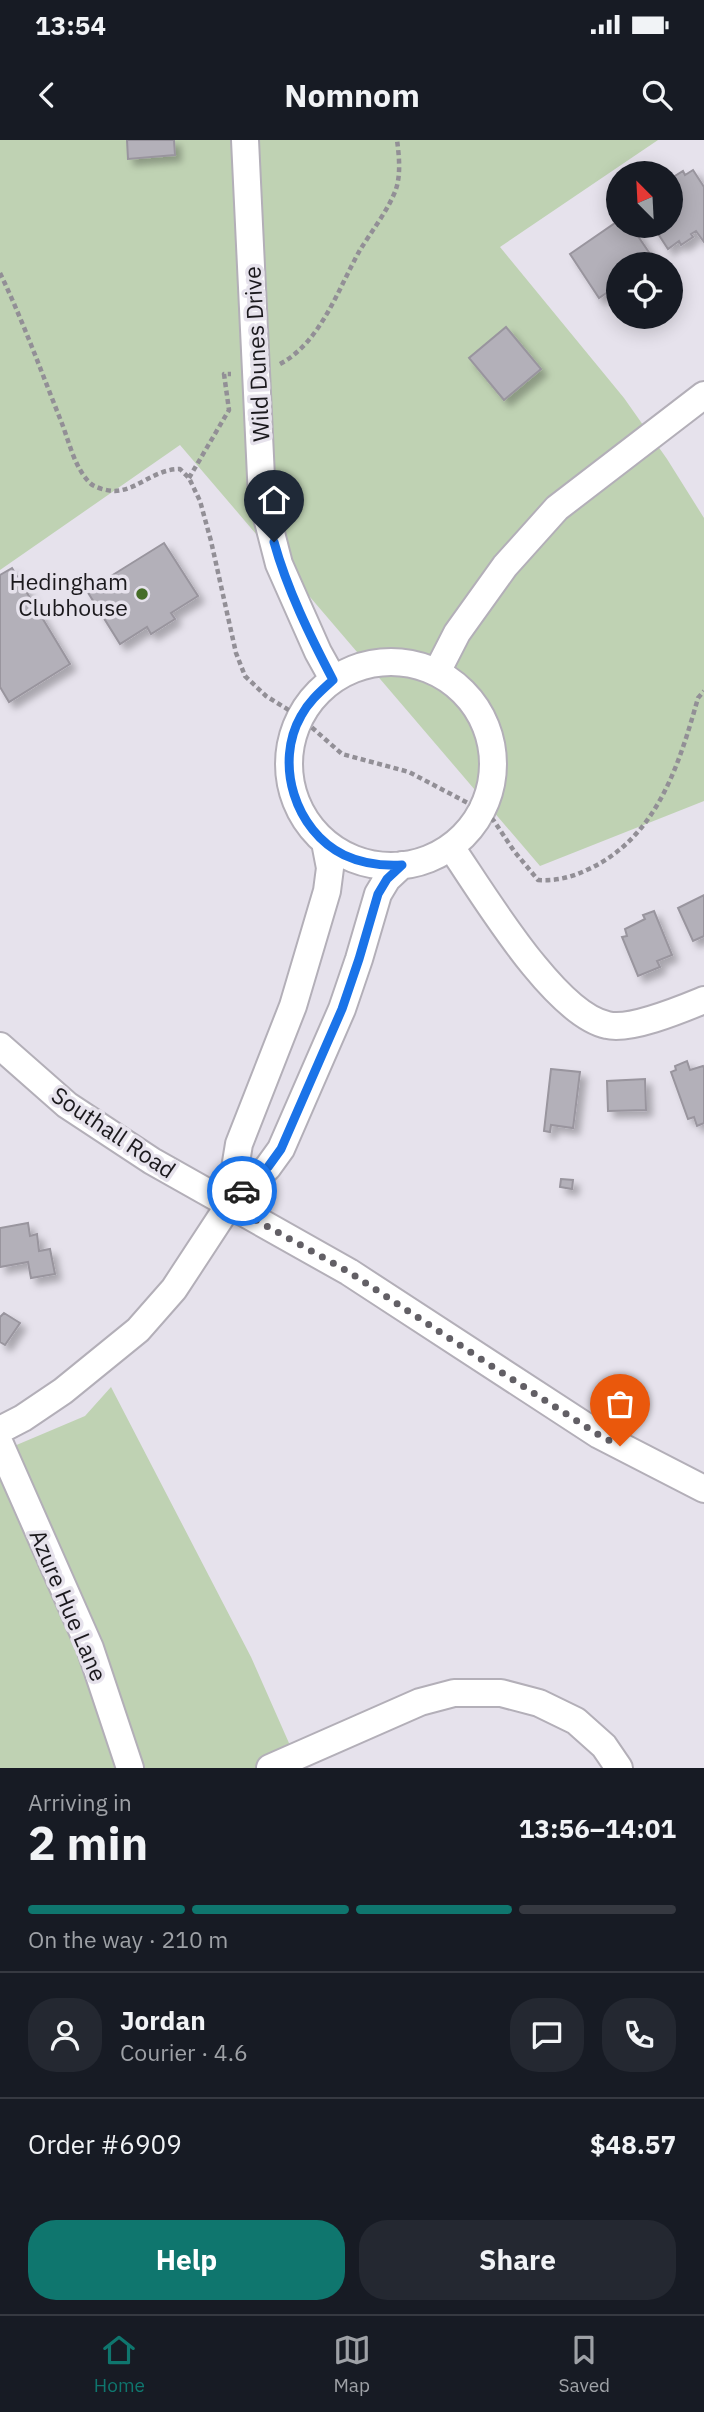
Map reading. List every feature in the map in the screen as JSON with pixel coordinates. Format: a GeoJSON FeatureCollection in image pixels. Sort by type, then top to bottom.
{"type":"FeatureCollection","features":[{"type":"Feature","properties":{"kind":"street","name":"Wild Dunes Drive"},"geometry":{"type":"LineString","coordinates":[[245,140],[262,498],[279,564],[333,680]]}},
{"type":"Feature","properties":{"kind":"street"},"geometry":{"type":"LineString","coordinates":[[437,672],[457,633],[505,566],[557,509],[704,395]]}},
{"type":"Feature","properties":{"kind":"street"},"geometry":{"type":"LineString","coordinates":[[395,662],[417,665],[437,672],[464,691],[483,717],[493,748],[493,780],[483,811],[469,831],[451,847],[430,859],[384,866],[361,862],[342,854],[310,827],[299,809],[292,789],[290,748],[300,716],[314,696],[352,669],[374,663],[395,662]]}},
{"type":"Feature","properties":{"kind":"street"},"geometry":{"type":"LineString","coordinates":[[229,1205],[239,1144],[293,1006],[327,891],[330,867],[325,842]]}},
{"type":"Feature","properties":{"kind":"street"},"geometry":{"type":"LineString","coordinates":[[451,847],[538,969],[565,1001],[586,1017],[608,1026],[634,1023],[673,1013],[704,1000]]}},
{"type":"Feature","properties":{"kind":"street"},"geometry":{"type":"LineString","coordinates":[[0,1430],[63,1391],[138,1330],[174,1289],[229,1205],[268,1167],[281,1149],[342,1009],[378,894],[387,879],[402,865]]}},
{"type":"Feature","properties":{"kind":"street","name":"Southall Road"},"geometry":{"type":"LineString","coordinates":[[0,1046],[67,1105],[152,1161],[349,1272],[599,1435],[704,1489]]}},
{"type":"Feature","properties":{"kind":"street","name":"Azure Hue Lane"},"geometry":{"type":"LineString","coordinates":[[0,1444],[90,1648],[130,1768]]}},
{"type":"Feature","properties":{"kind":"street"},"geometry":{"type":"LineString","coordinates":[[270,1768],[420,1702],[454,1693],[501,1693],[539,1703],[576,1721],[604,1746],[619,1768]]}},
{"type":"Feature","properties":{"kind":"path"},"geometry":{"type":"LineString","coordinates":[[189,478],[229,410],[224,374],[257,373],[294,356],[328,311],[396,188],[399,154],[397,140]]}},
{"type":"Feature","properties":{"kind":"path"},"geometry":{"type":"LineString","coordinates":[[0,273],[30,340],[45,385],[81,472],[92,486],[114,491],[129,488],[166,469],[180,469],[189,478],[206,520],[236,653],[245,676],[266,696],[300,716],[342,754],[409,772],[483,811],[494,821],[538,880],[570,878],[604,862],[632,839],[661,799],[681,756],[698,698],[704,691]]}},
{"type":"Feature","properties":{"kind":"green space"},"geometry":{"type":"Polygon","coordinates":[[[0,140],[658,140],[627,161],[606,161],[606,175],[500,247],[624,398],[704,518],[704,801],[540,866],[180,445],[0,570],[0,140]]]}},
{"type":"Feature","properties":{"kind":"green space"},"geometry":{"type":"Polygon","coordinates":[[[111,1387],[251,1657],[300,1768],[0,1768],[0,1452],[85,1416],[111,1387]]]}},
{"type":"Feature","properties":{"kind":"building"},"geometry":{"type":"Polygon","coordinates":[[[127,140],[174,140],[175,155],[128,159],[127,140]]]}},
{"type":"Feature","properties":{"kind":"building"},"geometry":{"type":"Polygon","coordinates":[[[693,170],[704,187],[704,242],[696,231],[691,234],[693,237],[681,245],[679,241],[668,249],[661,238],[683,238],[683,171],[685,175],[693,170]]]}},
{"type":"Feature","properties":{"kind":"building"},"geometry":{"type":"Polygon","coordinates":[[[606,229],[606,238],[639,238],[649,252],[606,252],[606,293],[599,298],[570,254],[606,229]]]}},
{"type":"Feature","properties":{"kind":"building"},"geometry":{"type":"Polygon","coordinates":[[[506,327],[541,369],[504,400],[469,358],[506,327]]]}},
{"type":"Feature","properties":{"kind":"building","name":"Hedingham Clubhouse"},"geometry":{"type":"Polygon","coordinates":[[[164,543],[198,596],[171,613],[175,619],[151,634],[147,627],[120,644],[87,591],[164,543]]]}},
{"type":"Feature","properties":{"kind":"building"},"geometry":{"type":"Polygon","coordinates":[[[12,568],[70,664],[9,702],[0,687],[0,575],[12,568]]]}},
{"type":"Feature","properties":{"kind":"building"},"geometry":{"type":"Polygon","coordinates":[[[704,895],[704,936],[693,941],[678,908],[704,895]]]}},
{"type":"Feature","properties":{"kind":"building"},"geometry":{"type":"Polygon","coordinates":[[[654,911],[672,955],[657,961],[660,967],[638,976],[622,937],[627,936],[625,929],[645,919],[643,915],[654,911]]]}},
{"type":"Feature","properties":{"kind":"building"},"geometry":{"type":"Polygon","coordinates":[[[687,1061],[690,1070],[703,1066],[704,1068],[704,1123],[697,1126],[694,1117],[688,1119],[671,1072],[676,1070],[675,1066],[687,1061]]]}},
{"type":"Feature","properties":{"kind":"building"},"geometry":{"type":"Polygon","coordinates":[[[551,1069],[580,1072],[573,1128],[551,1125],[550,1132],[544,1131],[551,1069]]]}},
{"type":"Feature","properties":{"kind":"building"},"geometry":{"type":"Polygon","coordinates":[[[645,1079],[646,1110],[608,1111],[607,1081],[645,1079]]]}},
{"type":"Feature","properties":{"kind":"building"},"geometry":{"type":"Polygon","coordinates":[[[561,1179],[573,1180],[572,1189],[560,1187],[561,1179]]]}},
{"type":"Feature","properties":{"kind":"building"},"geometry":{"type":"Polygon","coordinates":[[[28,1223],[30,1236],[37,1234],[39,1251],[50,1249],[55,1274],[31,1278],[28,1262],[0,1267],[0,1228],[28,1223]]]}},
{"type":"Feature","properties":{"kind":"building"},"geometry":{"type":"Polygon","coordinates":[[[4,1313],[20,1323],[5,1345],[0,1342],[0,1317],[4,1313]]]}},
{"type":"Feature","properties":{"kind":"way so far"},"geometry":{"type":"LineString","coordinates":[[242,1191],[229,1205],[349,1272],[620,1446]]}},
{"type":"Feature","properties":{"kind":"place","name":"Hedingham Clubhouse"},"geometry":{"type":"Point","coordinates":[142,594]}},
{"type":"Feature","properties":{"kind":"route"},"geometry":{"type":"LineString","coordinates":[[242,1191],[268,1167],[281,1149],[342,1009],[378,894],[387,879],[402,865],[384,866],[361,862],[342,854],[310,827],[299,809],[289,769],[294,732],[300,716],[314,696],[333,680],[279,564],[274,542]]}}]}
